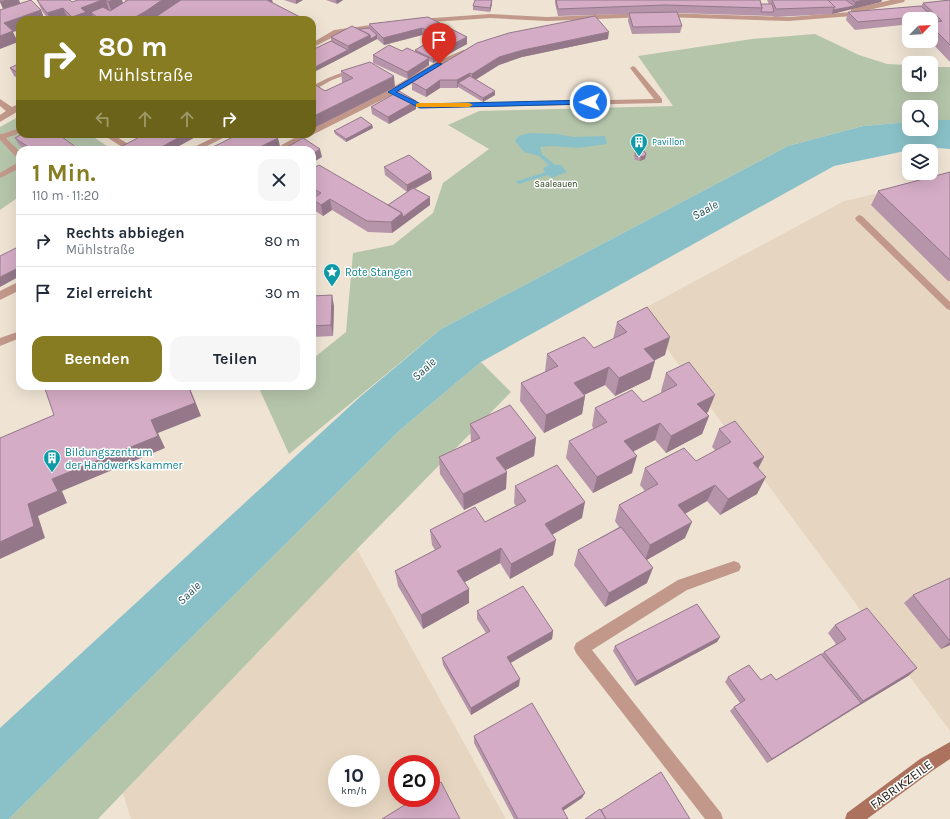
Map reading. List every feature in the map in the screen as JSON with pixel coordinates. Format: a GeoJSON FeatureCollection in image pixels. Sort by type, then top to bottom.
{"type":"FeatureCollection","features":[{"type":"Feature","properties":{"kind":"street"},"geometry":{"type":"LineString","coordinates":[[811,18],[843,13],[901,0]]}},
{"type":"Feature","properties":{"kind":"street"},"geometry":{"type":"LineString","coordinates":[[413,22],[490,16],[547,19],[669,15],[811,18],[893,10]]}},
{"type":"Feature","properties":{"kind":"street"},"geometry":{"type":"LineString","coordinates":[[549,27],[610,16]]}},
{"type":"Feature","properties":{"kind":"street"},"geometry":{"type":"LineString","coordinates":[[316,44],[337,32],[391,24]]}},
{"type":"Feature","properties":{"kind":"street"},"geometry":{"type":"LineString","coordinates":[[316,130],[391,92],[397,85],[439,64],[477,48]]}},
{"type":"Feature","properties":{"kind":"street"},"geometry":{"type":"LineString","coordinates":[[0,102],[16,109]]}},
{"type":"Feature","properties":{"kind":"street"},"geometry":{"type":"LineString","coordinates":[[0,119],[16,109]]}},
{"type":"Feature","properties":{"kind":"street"},"geometry":{"type":"LineString","coordinates":[[113,138],[125,145],[136,140]]}},
{"type":"Feature","properties":{"kind":"street"},"geometry":{"type":"LineString","coordinates":[[286,146],[300,138]]}},
{"type":"Feature","properties":{"kind":"street"},"geometry":{"type":"LineString","coordinates":[[0,296],[16,288]]}},
{"type":"Feature","properties":{"kind":"street"},"geometry":{"type":"LineString","coordinates":[[715,819],[581,648],[683,585],[734,567]]}},
{"type":"Feature","properties":{"kind":"street","name":"FABRIKZEILE"},"geometry":{"type":"LineString","coordinates":[[853,819],[926,765],[950,750]]}},
{"type":"Feature","properties":{"kind":"lane"},"geometry":{"type":"LineString","coordinates":[[316,87],[345,72],[362,68]]}},
{"type":"Feature","properties":{"kind":"lane"},"geometry":{"type":"LineString","coordinates":[[391,92],[420,106],[659,100],[633,68]]}},
{"type":"Feature","properties":{"kind":"lane"},"geometry":{"type":"LineString","coordinates":[[16,131],[0,137],[16,152]]}},
{"type":"Feature","properties":{"kind":"lane"},"geometry":{"type":"LineString","coordinates":[[200,146],[218,138]]}},
{"type":"Feature","properties":{"kind":"lane"},"geometry":{"type":"LineString","coordinates":[[0,176],[16,167]]}},
{"type":"Feature","properties":{"kind":"lane"},"geometry":{"type":"LineString","coordinates":[[859,218],[950,307]]}},
{"type":"Feature","properties":{"kind":"lane"},"geometry":{"type":"LineString","coordinates":[[0,342],[16,336]]}},
{"type":"Feature","properties":{"kind":"shaded area"},"geometry":{"type":"Polygon","coordinates":[[[950,177],[950,731],[639,311],[844,201],[950,177]]]}},
{"type":"Feature","properties":{"kind":"shaded area"},"geometry":{"type":"Polygon","coordinates":[[[357,549],[506,819],[131,819],[123,793],[357,549]]]}},
{"type":"Feature","properties":{"kind":"green space","name":"Saaleauen"},"geometry":{"type":"Polygon","coordinates":[[[815,34],[859,55],[887,64],[902,65],[902,92],[938,92],[938,67],[950,67],[950,120],[938,120],[938,100],[902,100],[902,123],[863,126],[788,146],[441,329],[289,454],[260,390],[316,390],[316,356],[346,332],[353,253],[393,245],[433,213],[443,183],[489,149],[448,125],[479,111],[673,106],[638,56],[752,39],[815,34]]]}},
{"type":"Feature","properties":{"kind":"green space"},"geometry":{"type":"Polygon","coordinates":[[[16,118],[16,138],[95,138],[107,146],[16,146],[16,199],[0,210],[0,127],[16,118]]]}},
{"type":"Feature","properties":{"kind":"green space"},"geometry":{"type":"Polygon","coordinates":[[[481,362],[511,392],[357,549],[98,819],[9,819],[400,430],[481,362]]]}},
{"type":"Feature","properties":{"kind":"water","name":"Saale"},"geometry":{"type":"Polygon","coordinates":[[[938,120],[950,120],[950,149],[938,148],[938,144],[902,144],[902,152],[834,166],[481,362],[400,430],[9,819],[0,819],[0,728],[361,396],[441,329],[788,146],[863,126],[902,123],[902,136],[938,136],[938,120]]]}},
{"type":"Feature","properties":{"kind":"water"},"geometry":{"type":"Polygon","coordinates":[[[524,134],[556,134],[574,137],[605,136],[607,144],[578,148],[553,146],[540,147],[543,157],[524,152],[515,141],[524,134]]]}},
{"type":"Feature","properties":{"kind":"water"},"geometry":{"type":"Polygon","coordinates":[[[551,164],[561,165],[567,172],[552,178],[546,174],[543,168],[551,164]]]}},
{"type":"Feature","properties":{"kind":"building"},"geometry":{"type":"Polygon","coordinates":[[[31,0],[41,10],[24,16],[16,16],[16,19],[4,23],[13,31],[0,36],[0,10],[31,0]]]}},
{"type":"Feature","properties":{"kind":"building"},"geometry":{"type":"Polygon","coordinates":[[[37,0],[70,0],[72,2],[78,0],[102,0],[81,8],[86,12],[75,16],[71,16],[63,8],[47,13],[37,0]]]}},
{"type":"Feature","properties":{"kind":"building"},"geometry":{"type":"Polygon","coordinates":[[[128,0],[162,0],[137,16],[96,16],[91,12],[103,7],[110,11],[128,0]]]}},
{"type":"Feature","properties":{"kind":"building"},"geometry":{"type":"Polygon","coordinates":[[[181,0],[267,0],[298,16],[157,16],[181,0]]]}},
{"type":"Feature","properties":{"kind":"building"},"geometry":{"type":"Polygon","coordinates":[[[475,0],[492,0],[490,8],[473,6],[475,0]]]}},
{"type":"Feature","properties":{"kind":"building"},"geometry":{"type":"Polygon","coordinates":[[[556,0],[760,0],[762,8],[665,5],[558,9],[556,0]]]}},
{"type":"Feature","properties":{"kind":"building"},"geometry":{"type":"Polygon","coordinates":[[[772,0],[828,0],[835,7],[776,9],[772,0]]]}},
{"type":"Feature","properties":{"kind":"building"},"geometry":{"type":"Polygon","coordinates":[[[828,0],[846,0],[854,6],[833,10],[835,7],[828,0]]]}},
{"type":"Feature","properties":{"kind":"building"},"geometry":{"type":"Polygon","coordinates":[[[852,0],[864,0],[855,2],[852,0]]]}},
{"type":"Feature","properties":{"kind":"building"},"geometry":{"type":"Polygon","coordinates":[[[950,0],[950,45],[938,33],[938,22],[942,21],[938,17],[938,12],[932,12],[923,3],[950,0]]]}},
{"type":"Feature","properties":{"kind":"building"},"geometry":{"type":"Polygon","coordinates":[[[761,4],[772,4],[774,12],[761,12],[761,4]]]}},
{"type":"Feature","properties":{"kind":"building"},"geometry":{"type":"Polygon","coordinates":[[[921,6],[927,12],[902,12],[902,18],[858,22],[848,12],[921,6]]]}},
{"type":"Feature","properties":{"kind":"building"},"geometry":{"type":"Polygon","coordinates":[[[677,12],[682,26],[633,27],[629,13],[677,12]]]}},
{"type":"Feature","properties":{"kind":"building"},"geometry":{"type":"Polygon","coordinates":[[[595,16],[609,32],[523,50],[499,57],[472,74],[470,73],[457,80],[440,80],[426,90],[412,82],[477,43],[509,33],[595,16]]]}},
{"type":"Feature","properties":{"kind":"building"},"geometry":{"type":"Polygon","coordinates":[[[428,17],[467,37],[447,47],[429,38],[435,35],[422,28],[383,38],[369,24],[428,17]]]}},
{"type":"Feature","properties":{"kind":"building"},"geometry":{"type":"Polygon","coordinates":[[[352,26],[370,35],[348,46],[331,37],[352,26]]]}},
{"type":"Feature","properties":{"kind":"building"},"geometry":{"type":"Polygon","coordinates":[[[369,28],[377,35],[371,39],[370,35],[359,29],[369,28]]]}},
{"type":"Feature","properties":{"kind":"building"},"geometry":{"type":"Polygon","coordinates":[[[331,41],[348,50],[316,66],[316,48],[331,41]]]}},
{"type":"Feature","properties":{"kind":"building"},"geometry":{"type":"Polygon","coordinates":[[[429,42],[447,51],[433,59],[415,50],[429,42]]]}},
{"type":"Feature","properties":{"kind":"building"},"geometry":{"type":"Polygon","coordinates":[[[389,45],[402,51],[407,48],[429,58],[407,72],[373,55],[389,45]]]}},
{"type":"Feature","properties":{"kind":"building"},"geometry":{"type":"Polygon","coordinates":[[[370,62],[394,76],[316,115],[316,85],[325,91],[353,78],[341,71],[370,62]]]}},
{"type":"Feature","properties":{"kind":"building"},"geometry":{"type":"Polygon","coordinates":[[[16,65],[16,72],[10,68],[16,65]]]}},
{"type":"Feature","properties":{"kind":"building"},"geometry":{"type":"Polygon","coordinates":[[[470,76],[495,91],[483,98],[458,83],[470,76]]]}},
{"type":"Feature","properties":{"kind":"building"},"geometry":{"type":"Polygon","coordinates":[[[399,91],[416,101],[388,117],[371,107],[399,91]]]}},
{"type":"Feature","properties":{"kind":"building"},"geometry":{"type":"Polygon","coordinates":[[[361,117],[372,125],[346,139],[334,131],[361,117]]]}},
{"type":"Feature","properties":{"kind":"building"},"geometry":{"type":"Polygon","coordinates":[[[15,138],[63,138],[74,146],[27,146],[15,138]]]}},
{"type":"Feature","properties":{"kind":"building"},"geometry":{"type":"Polygon","coordinates":[[[138,138],[178,138],[163,146],[122,146],[138,138]]]}},
{"type":"Feature","properties":{"kind":"building"},"geometry":{"type":"Polygon","coordinates":[[[231,138],[278,138],[262,146],[215,146],[231,138]]]}},
{"type":"Feature","properties":{"kind":"building"},"geometry":{"type":"Polygon","coordinates":[[[303,138],[315,146],[289,146],[303,138]]]}},
{"type":"Feature","properties":{"kind":"building"},"geometry":{"type":"Polygon","coordinates":[[[316,146],[320,149],[316,152],[316,146]]]}},
{"type":"Feature","properties":{"kind":"building"},"geometry":{"type":"Polygon","coordinates":[[[639,150],[645,152],[646,155],[641,157],[636,156],[635,152],[639,150]]]}},
{"type":"Feature","properties":{"kind":"building"},"geometry":{"type":"Polygon","coordinates":[[[409,155],[431,172],[407,185],[384,167],[409,155]]]}},
{"type":"Feature","properties":{"kind":"building"},"geometry":{"type":"Polygon","coordinates":[[[319,165],[402,213],[391,222],[367,221],[330,199],[321,205],[316,202],[316,196],[321,193],[316,190],[316,167],[319,165]]]}},
{"type":"Feature","properties":{"kind":"building"},"geometry":{"type":"Polygon","coordinates":[[[950,172],[950,260],[878,191],[920,180],[938,180],[938,175],[950,172]]]}},
{"type":"Feature","properties":{"kind":"building"},"geometry":{"type":"Polygon","coordinates":[[[413,188],[430,197],[403,217],[402,213],[388,205],[413,188]]]}},
{"type":"Feature","properties":{"kind":"building"},"geometry":{"type":"Polygon","coordinates":[[[16,248],[16,269],[0,277],[0,256],[16,248]]]}},
{"type":"Feature","properties":{"kind":"building"},"geometry":{"type":"Polygon","coordinates":[[[332,295],[331,325],[316,326],[316,296],[332,295]]]}},
{"type":"Feature","properties":{"kind":"building"},"geometry":{"type":"Polygon","coordinates":[[[647,307],[670,337],[644,349],[655,361],[619,378],[609,367],[574,383],[585,396],[546,415],[521,383],[558,366],[547,354],[584,337],[594,348],[627,332],[617,322],[647,307]]]}},
{"type":"Feature","properties":{"kind":"building"},"geometry":{"type":"Polygon","coordinates":[[[689,362],[715,395],[697,404],[709,416],[671,436],[660,423],[624,441],[637,456],[597,477],[569,441],[607,422],[595,408],[632,390],[643,402],[677,385],[666,373],[689,362]]]}},
{"type":"Feature","properties":{"kind":"building","name":"Bildungszentrum der Handwerkskammer"},"geometry":{"type":"Polygon","coordinates":[[[45,390],[190,390],[195,403],[151,420],[158,436],[52,479],[58,491],[28,504],[34,526],[0,542],[0,438],[54,415],[45,390]]]}},
{"type":"Feature","properties":{"kind":"building"},"geometry":{"type":"Polygon","coordinates":[[[510,405],[536,438],[496,458],[507,472],[463,494],[439,457],[480,438],[470,424],[510,405]]]}},
{"type":"Feature","properties":{"kind":"building"},"geometry":{"type":"Polygon","coordinates":[[[735,421],[764,457],[753,463],[766,477],[728,499],[715,485],[678,505],[692,522],[650,545],[619,505],[658,484],[645,468],[684,448],[696,461],[731,442],[719,429],[735,421]]]}},
{"type":"Feature","properties":{"kind":"building"},"geometry":{"type":"Polygon","coordinates":[[[557,465],[585,502],[545,524],[556,540],[511,564],[501,548],[457,571],[469,589],[421,615],[395,571],[441,547],[430,530],[475,507],[485,522],[526,501],[515,486],[557,465]]]}},
{"type":"Feature","properties":{"kind":"building"},"geometry":{"type":"Polygon","coordinates":[[[621,527],[653,568],[609,593],[578,550],[621,527]]]}},
{"type":"Feature","properties":{"kind":"building"},"geometry":{"type":"Polygon","coordinates":[[[950,578],[950,641],[913,595],[950,578]]]}},
{"type":"Feature","properties":{"kind":"building"},"geometry":{"type":"Polygon","coordinates":[[[523,586],[553,631],[507,657],[520,679],[471,708],[442,658],[490,631],[477,611],[523,586]]]}},
{"type":"Feature","properties":{"kind":"building"},"geometry":{"type":"Polygon","coordinates":[[[697,604],[720,637],[637,681],[615,646],[697,604]]]}},
{"type":"Feature","properties":{"kind":"building"},"geometry":{"type":"Polygon","coordinates":[[[867,608],[917,668],[863,701],[824,652],[846,639],[835,625],[867,608]]]}},
{"type":"Feature","properties":{"kind":"building"},"geometry":{"type":"Polygon","coordinates":[[[821,654],[861,703],[772,759],[734,707],[745,700],[728,677],[749,665],[761,680],[771,674],[776,680],[821,654]]]}},
{"type":"Feature","properties":{"kind":"building"},"geometry":{"type":"Polygon","coordinates":[[[532,703],[585,793],[562,808],[568,819],[518,819],[474,736],[532,703]]]}},
{"type":"Feature","properties":{"kind":"building"},"geometry":{"type":"Polygon","coordinates":[[[661,772],[690,819],[606,819],[601,810],[661,772]]]}},
{"type":"Feature","properties":{"kind":"building"},"geometry":{"type":"Polygon","coordinates":[[[440,783],[460,819],[382,819],[401,807],[440,807],[440,783]]]}},
{"type":"Feature","properties":{"kind":"building"},"geometry":{"type":"Polygon","coordinates":[[[600,809],[606,819],[585,819],[600,809]]]}},
{"type":"Feature","properties":{"kind":"waterway"},"geometry":{"type":"LineString","coordinates":[[543,157],[551,164]]}},
{"type":"Feature","properties":{"kind":"waterway"},"geometry":{"type":"LineString","coordinates":[[519,182],[546,174]]}},
{"type":"Feature","properties":{"kind":"slow traffic"},"geometry":{"type":"LineString","coordinates":[[418,105],[469,105]]}},
{"type":"Feature","properties":{"kind":"place","name":"Pavillon"},"geometry":{"type":"Point","coordinates":[639,157]}},
{"type":"Feature","properties":{"kind":"place","name":"Rote Stangen"},"geometry":{"type":"Point","coordinates":[332,287]}},
{"type":"Feature","properties":{"kind":"place","name":"Bildungszentrum der Handwerkskammer"},"geometry":{"type":"Point","coordinates":[52,473]}},
{"type":"Feature","properties":{"kind":"route"},"geometry":{"type":"LineString","coordinates":[[439,64],[391,92],[420,106],[590,102]]}}]}
